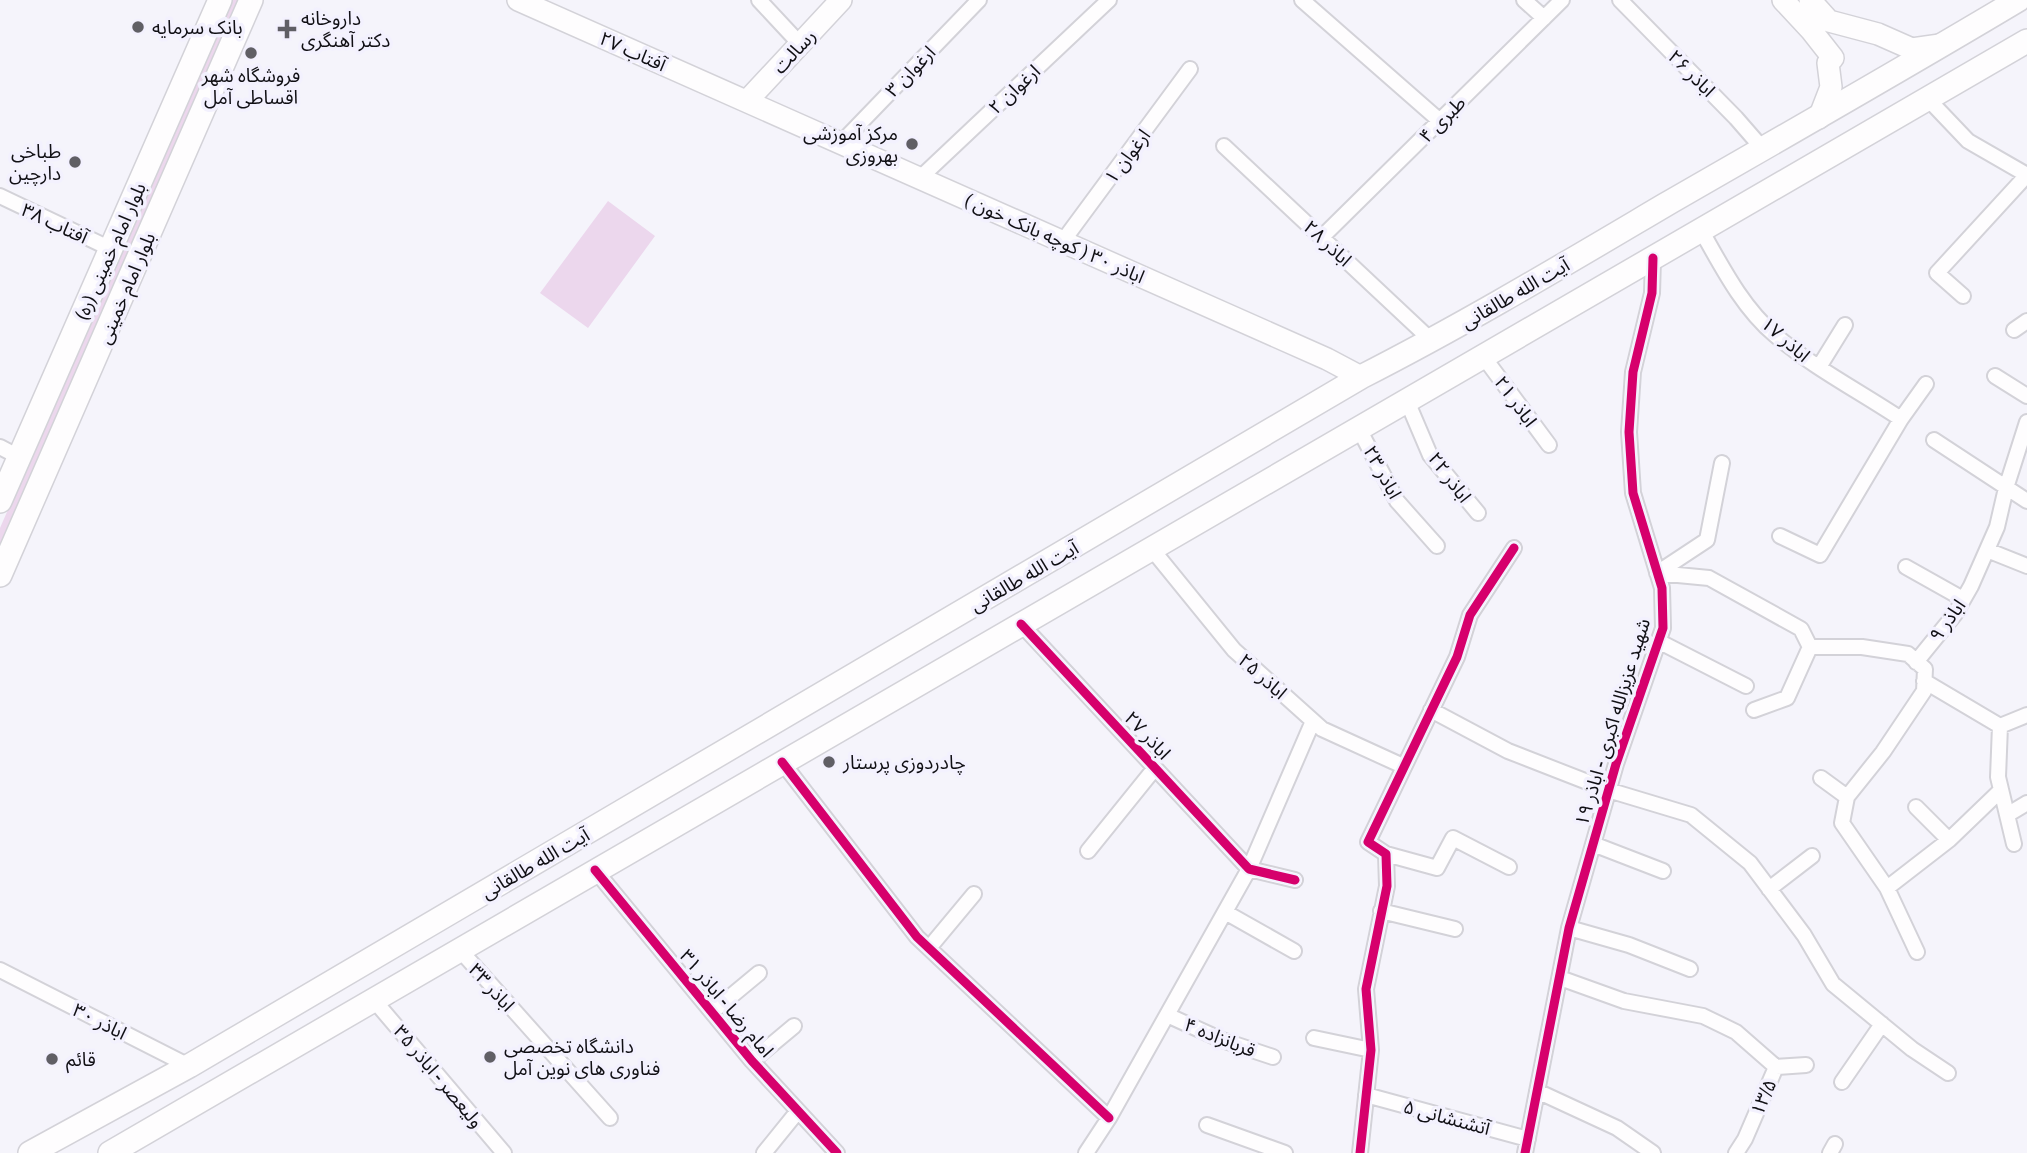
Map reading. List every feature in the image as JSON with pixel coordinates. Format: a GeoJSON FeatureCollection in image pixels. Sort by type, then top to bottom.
{"type":"FeatureCollection","features":[{"type":"Feature","properties":{"kind":"main road","name":"بلوار امام خمینی (ره)"},"geometry":{"type":"LineString","coordinates":[[0,501],[10,452],[61,362],[220,0]]}},
{"type":"Feature","properties":{"kind":"main road","name":"بلوار امام خمینی"},"geometry":{"type":"LineString","coordinates":[[0,575],[251,0]]}},
{"type":"Feature","properties":{"kind":"main road","name":"آفتاب ۲۷"},"geometry":{"type":"LineString","coordinates":[[519,0],[747,101]]}},
{"type":"Feature","properties":{"kind":"main road","name":"رسالت"},"geometry":{"type":"LineString","coordinates":[[747,101],[841,0]]}},
{"type":"Feature","properties":{"kind":"main road"},"geometry":{"type":"LineString","coordinates":[[1783,0],[1820,25],[1878,34],[1912,49],[1942,45]]}},
{"type":"Feature","properties":{"kind":"main road"},"geometry":{"type":"LineString","coordinates":[[1810,0],[1833,58],[1828,63],[1830,87],[1819,118]]}},
{"type":"Feature","properties":{"kind":"main road","name":"آیت الله طالقانی"},"geometry":{"type":"LineString","coordinates":[[30,1153],[189,1066],[1362,377],[1465,323],[2018,0]]}},
{"type":"Feature","properties":{"kind":"main road","name":"آیت الله طالقانی"},"geometry":{"type":"LineString","coordinates":[[110,1153],[2027,41]]}},
{"type":"Feature","properties":{"kind":"main road","name":"اباذر ۳۰ ( کوچه بانک خون )"},"geometry":{"type":"LineString","coordinates":[[747,101],[1362,377]]}},
{"type":"Feature","properties":{"kind":"main road"},"geometry":{"type":"LineString","coordinates":[[1542,277],[1536,292],[1538,304],[1549,309],[1562,310]]}},
{"type":"Feature","properties":{"kind":"main road"},"geometry":{"type":"LineString","coordinates":[[1465,323],[1479,325],[1489,333],[1489,345],[1483,356]]}},
{"type":"Feature","properties":{"kind":"main road"},"geometry":{"type":"LineString","coordinates":[[61,362],[88,374]]}},
{"type":"Feature","properties":{"kind":"street"},"geometry":{"type":"LineString","coordinates":[[759,0],[800,44]]}},
{"type":"Feature","properties":{"kind":"street","name":"ارغوان ۳"},"geometry":{"type":"LineString","coordinates":[[841,143],[979,0]]}},
{"type":"Feature","properties":{"kind":"street","name":"ارغوان ۲"},"geometry":{"type":"LineString","coordinates":[[920,178],[1109,0]]}},
{"type":"Feature","properties":{"kind":"street"},"geometry":{"type":"LineString","coordinates":[[1302,0],[1440,121]]}},
{"type":"Feature","properties":{"kind":"street"},"geometry":{"type":"LineString","coordinates":[[1524,0],[1544,18]]}},
{"type":"Feature","properties":{"kind":"street","name":"طبری ۴"},"geometry":{"type":"LineString","coordinates":[[1322,237],[1562,0]]}},
{"type":"Feature","properties":{"kind":"street","name":"اباذر ۲۶"},"geometry":{"type":"LineString","coordinates":[[1619,0],[1736,118],[1763,149]]}},
{"type":"Feature","properties":{"kind":"street","name":"ارغوان ۱"},"geometry":{"type":"LineString","coordinates":[[1063,241],[1190,69]]}},
{"type":"Feature","properties":{"kind":"street"},"geometry":{"type":"LineString","coordinates":[[1928,99],[1968,141],[2027,175],[1937,273],[1962,296]]}},
{"type":"Feature","properties":{"kind":"street","name":"اباذر ۲۸"},"geometry":{"type":"LineString","coordinates":[[1224,146],[1432,341]]}},
{"type":"Feature","properties":{"kind":"street","name":"آفتاب ۳۸"},"geometry":{"type":"LineString","coordinates":[[0,196],[111,249]]}},
{"type":"Feature","properties":{"kind":"street","name":"اباذر ۱۷"},"geometry":{"type":"LineString","coordinates":[[1701,230],[1734,288],[1774,334],[1819,367],[1901,419]]}},
{"type":"Feature","properties":{"kind":"street","name":"شهید عزیزالله اکبری - اباذر ۱۹"},"geometry":{"type":"LineString","coordinates":[[1526,1146],[1569,928],[1608,790],[1663,628],[1662,588],[1633,493],[1629,432],[1633,372],[1652,293],[1653,258]]}},
{"type":"Feature","properties":{"kind":"street"},"geometry":{"type":"LineString","coordinates":[[2014,330],[2027,321]]}},
{"type":"Feature","properties":{"kind":"street"},"geometry":{"type":"LineString","coordinates":[[1819,367],[1846,325]]}},
{"type":"Feature","properties":{"kind":"street","name":"اباذر ۲۱"},"geometry":{"type":"LineString","coordinates":[[1483,356],[1549,445]]}},
{"type":"Feature","properties":{"kind":"street"},"geometry":{"type":"LineString","coordinates":[[1996,376],[2027,396]]}},
{"type":"Feature","properties":{"kind":"street"},"geometry":{"type":"LineString","coordinates":[[1780,536],[1820,555],[1901,419],[1926,384]]}},
{"type":"Feature","properties":{"kind":"street","name":"اباذر ۲۲"},"geometry":{"type":"LineString","coordinates":[[1407,401],[1430,455],[1478,513]]}},
{"type":"Feature","properties":{"kind":"street","name":"اباذر ۹"},"geometry":{"type":"LineString","coordinates":[[1924,681],[1924,669],[1916,662],[1955,614],[1987,550],[1997,527],[2027,422]]}},
{"type":"Feature","properties":{"kind":"street","name":"اباذر ۲۳"},"geometry":{"type":"LineString","coordinates":[[1359,429],[1396,500],[1437,546]]}},
{"type":"Feature","properties":{"kind":"street"},"geometry":{"type":"LineString","coordinates":[[1934,440],[2027,500]]}},
{"type":"Feature","properties":{"kind":"street"},"geometry":{"type":"LineString","coordinates":[[1657,573],[1707,540],[1722,463]]}},
{"type":"Feature","properties":{"kind":"street","name":"اباذر ۲۵"},"geometry":{"type":"LineString","coordinates":[[1151,548],[1234,650],[1322,729],[1403,766]]}},
{"type":"Feature","properties":{"kind":"street"},"geometry":{"type":"LineString","coordinates":[[1509,867],[1453,838],[1437,868],[1386,854],[1368,842],[1457,657],[1470,615],[1514,548]]}},
{"type":"Feature","properties":{"kind":"street"},"geometry":{"type":"LineString","coordinates":[[1987,550],[2027,566]]}},
{"type":"Feature","properties":{"kind":"street"},"geometry":{"type":"LineString","coordinates":[[1906,567],[1964,599]]}},
{"type":"Feature","properties":{"kind":"street"},"geometry":{"type":"LineString","coordinates":[[1657,573],[1709,578],[1801,629],[1810,647]]}},
{"type":"Feature","properties":{"kind":"street","name":"اباذر ۲۷"},"geometry":{"type":"LineString","coordinates":[[1021,624],[1249,869]]}},
{"type":"Feature","properties":{"kind":"street"},"geometry":{"type":"LineString","coordinates":[[1658,641],[1746,686]]}},
{"type":"Feature","properties":{"kind":"street"},"geometry":{"type":"LineString","coordinates":[[1810,647],[1862,646],[1908,654],[1916,662]]}},
{"type":"Feature","properties":{"kind":"street"},"geometry":{"type":"LineString","coordinates":[[1754,710],[1787,698],[1810,647]]}},
{"type":"Feature","properties":{"kind":"street"},"geometry":{"type":"LineString","coordinates":[[1924,681],[2000,726]]}},
{"type":"Feature","properties":{"kind":"street"},"geometry":{"type":"LineString","coordinates":[[1917,952],[1888,888],[1842,823],[1847,797],[1883,752],[1924,691],[1924,681]]}},
{"type":"Feature","properties":{"kind":"street"},"geometry":{"type":"LineString","coordinates":[[1431,710],[1508,751],[1608,790],[1691,815],[1750,863],[1804,935],[1832,984],[1912,1049],[1948,1073]]}},
{"type":"Feature","properties":{"kind":"street"},"geometry":{"type":"LineString","coordinates":[[2000,726],[2027,715]]}},
{"type":"Feature","properties":{"kind":"street"},"geometry":{"type":"LineString","coordinates":[[1086,1153],[1109,1118],[1249,869],[1313,721]]}},
{"type":"Feature","properties":{"kind":"street"},"geometry":{"type":"LineString","coordinates":[[2000,726],[1998,777],[2014,844]]}},
{"type":"Feature","properties":{"kind":"street"},"geometry":{"type":"LineString","coordinates":[[782,762],[917,937],[1109,1118]]}},
{"type":"Feature","properties":{"kind":"street"},"geometry":{"type":"LineString","coordinates":[[1088,851],[1154,768]]}},
{"type":"Feature","properties":{"kind":"street"},"geometry":{"type":"LineString","coordinates":[[1821,778],[1847,797]]}},
{"type":"Feature","properties":{"kind":"street"},"geometry":{"type":"LineString","coordinates":[[1888,888],[1949,840],[2001,790]]}},
{"type":"Feature","properties":{"kind":"street"},"geometry":{"type":"LineString","coordinates":[[2007,815],[2027,803]]}},
{"type":"Feature","properties":{"kind":"street"},"geometry":{"type":"LineString","coordinates":[[1916,807],[1949,840]]}},
{"type":"Feature","properties":{"kind":"street"},"geometry":{"type":"LineString","coordinates":[[1593,844],[1663,871]]}},
{"type":"Feature","properties":{"kind":"street"},"geometry":{"type":"LineString","coordinates":[[1360,1153],[1371,1050],[1366,989],[1387,886],[1386,854]]}},
{"type":"Feature","properties":{"kind":"street"},"geometry":{"type":"LineString","coordinates":[[1769,889],[1812,856]]}},
{"type":"Feature","properties":{"kind":"street"},"geometry":{"type":"LineString","coordinates":[[1249,869],[1295,880]]}},
{"type":"Feature","properties":{"kind":"street","name":"امام رضا - اباذر ۳۱"},"geometry":{"type":"LineString","coordinates":[[595,870],[752,1061],[838,1153]]}},
{"type":"Feature","properties":{"kind":"street"},"geometry":{"type":"LineString","coordinates":[[929,948],[974,894]]}},
{"type":"Feature","properties":{"kind":"street"},"geometry":{"type":"LineString","coordinates":[[1381,911],[1455,929]]}},
{"type":"Feature","properties":{"kind":"street"},"geometry":{"type":"LineString","coordinates":[[1225,912],[1294,951]]}},
{"type":"Feature","properties":{"kind":"street"},"geometry":{"type":"LineString","coordinates":[[1569,928],[1629,945],[1690,969]]}},
{"type":"Feature","properties":{"kind":"street","name":"اباذر ۳۳"},"geometry":{"type":"LineString","coordinates":[[458,950],[610,1118]]}},
{"type":"Feature","properties":{"kind":"street","name":"اباذر ۳۰"},"geometry":{"type":"LineString","coordinates":[[6,973],[189,1066]]}},
{"type":"Feature","properties":{"kind":"street"},"geometry":{"type":"LineString","coordinates":[[712,1012],[759,973]]}},
{"type":"Feature","properties":{"kind":"street"},"geometry":{"type":"LineString","coordinates":[[1560,978],[1623,1001],[1703,1016],[1736,1032],[1776,1067]]}},
{"type":"Feature","properties":{"kind":"street","name":"ولیعصر - اباذر ۳۵"},"geometry":{"type":"LineString","coordinates":[[373,999],[505,1153]]}},
{"type":"Feature","properties":{"kind":"street","name":"قربانزاده ۴"},"geometry":{"type":"LineString","coordinates":[[1167,1015],[1222,1040],[1273,1057]]}},
{"type":"Feature","properties":{"kind":"street"},"geometry":{"type":"LineString","coordinates":[[1842,1082],[1882,1024]]}},
{"type":"Feature","properties":{"kind":"street"},"geometry":{"type":"LineString","coordinates":[[752,1061],[794,1026]]}},
{"type":"Feature","properties":{"kind":"street"},"geometry":{"type":"LineString","coordinates":[[1314,1038],[1371,1050]]}},
{"type":"Feature","properties":{"kind":"street","name":"۱۳/۵"},"geometry":{"type":"LineString","coordinates":[[1736,1153],[1745,1139],[1776,1067],[1805,1065]]}},
{"type":"Feature","properties":{"kind":"street"},"geometry":{"type":"LineString","coordinates":[[1537,1091],[1617,1128],[1653,1153]]}},
{"type":"Feature","properties":{"kind":"street","name":"آتشنشانی ۵"},"geometry":{"type":"LineString","coordinates":[[1366,1095],[1526,1146]]}},
{"type":"Feature","properties":{"kind":"street"},"geometry":{"type":"LineString","coordinates":[[764,1153],[799,1111]]}},
{"type":"Feature","properties":{"kind":"street"},"geometry":{"type":"LineString","coordinates":[[1207,1125],[1284,1153]]}},
{"type":"Feature","properties":{"kind":"shaded area"},"geometry":{"type":"Polygon","coordinates":[[[230,0],[243,0],[0,552],[0,528],[230,0]]]}},
{"type":"Feature","properties":{"kind":"shaded area"},"geometry":{"type":"Polygon","coordinates":[[[608,201],[655,236],[588,328],[540,293],[608,201]]]}},
{"type":"Feature","properties":{"kind":"cycle path"},"geometry":{"type":"LineString","coordinates":[[1525,1153],[1569,928],[1616,764],[1663,628],[1662,588],[1633,493],[1629,432],[1633,372],[1652,293],[1653,258]]}},
{"type":"Feature","properties":{"kind":"cycle path"},"geometry":{"type":"LineString","coordinates":[[1360,1153],[1371,1050],[1366,989],[1387,886],[1386,854],[1368,842],[1457,657],[1470,615],[1514,548]]}},
{"type":"Feature","properties":{"kind":"cycle path"},"geometry":{"type":"LineString","coordinates":[[1021,624],[1249,869],[1295,880]]}},
{"type":"Feature","properties":{"kind":"cycle path"},"geometry":{"type":"LineString","coordinates":[[782,762],[917,937],[1109,1118]]}},
{"type":"Feature","properties":{"kind":"cycle path"},"geometry":{"type":"LineString","coordinates":[[595,870],[752,1061],[837,1153]]}},
{"type":"Feature","properties":{"kind":"place","name":"بانک سرمایه"},"geometry":{"type":"Point","coordinates":[138,27]}},
{"type":"Feature","properties":{"kind":"place","name":"داروخانه دکتر آهنگری"},"geometry":{"type":"Point","coordinates":[287,29]}},
{"type":"Feature","properties":{"kind":"place","name":"فروشگاه شهر اقساطی آمل"},"geometry":{"type":"Point","coordinates":[251,53]}},
{"type":"Feature","properties":{"kind":"place","name":"مرکز آموزشی بهروزی"},"geometry":{"type":"Point","coordinates":[912,144]}},
{"type":"Feature","properties":{"kind":"place","name":"طباخی دارچین"},"geometry":{"type":"Point","coordinates":[75,162]}},
{"type":"Feature","properties":{"kind":"place","name":"چادردوزی پرستار"},"geometry":{"type":"Point","coordinates":[829,762]}},
{"type":"Feature","properties":{"kind":"place","name":"دانشگاه تخصصی فناوری های نوین آمل"},"geometry":{"type":"Point","coordinates":[490,1057]}},
{"type":"Feature","properties":{"kind":"place","name":"قائم"},"geometry":{"type":"Point","coordinates":[52,1059]}}]}
